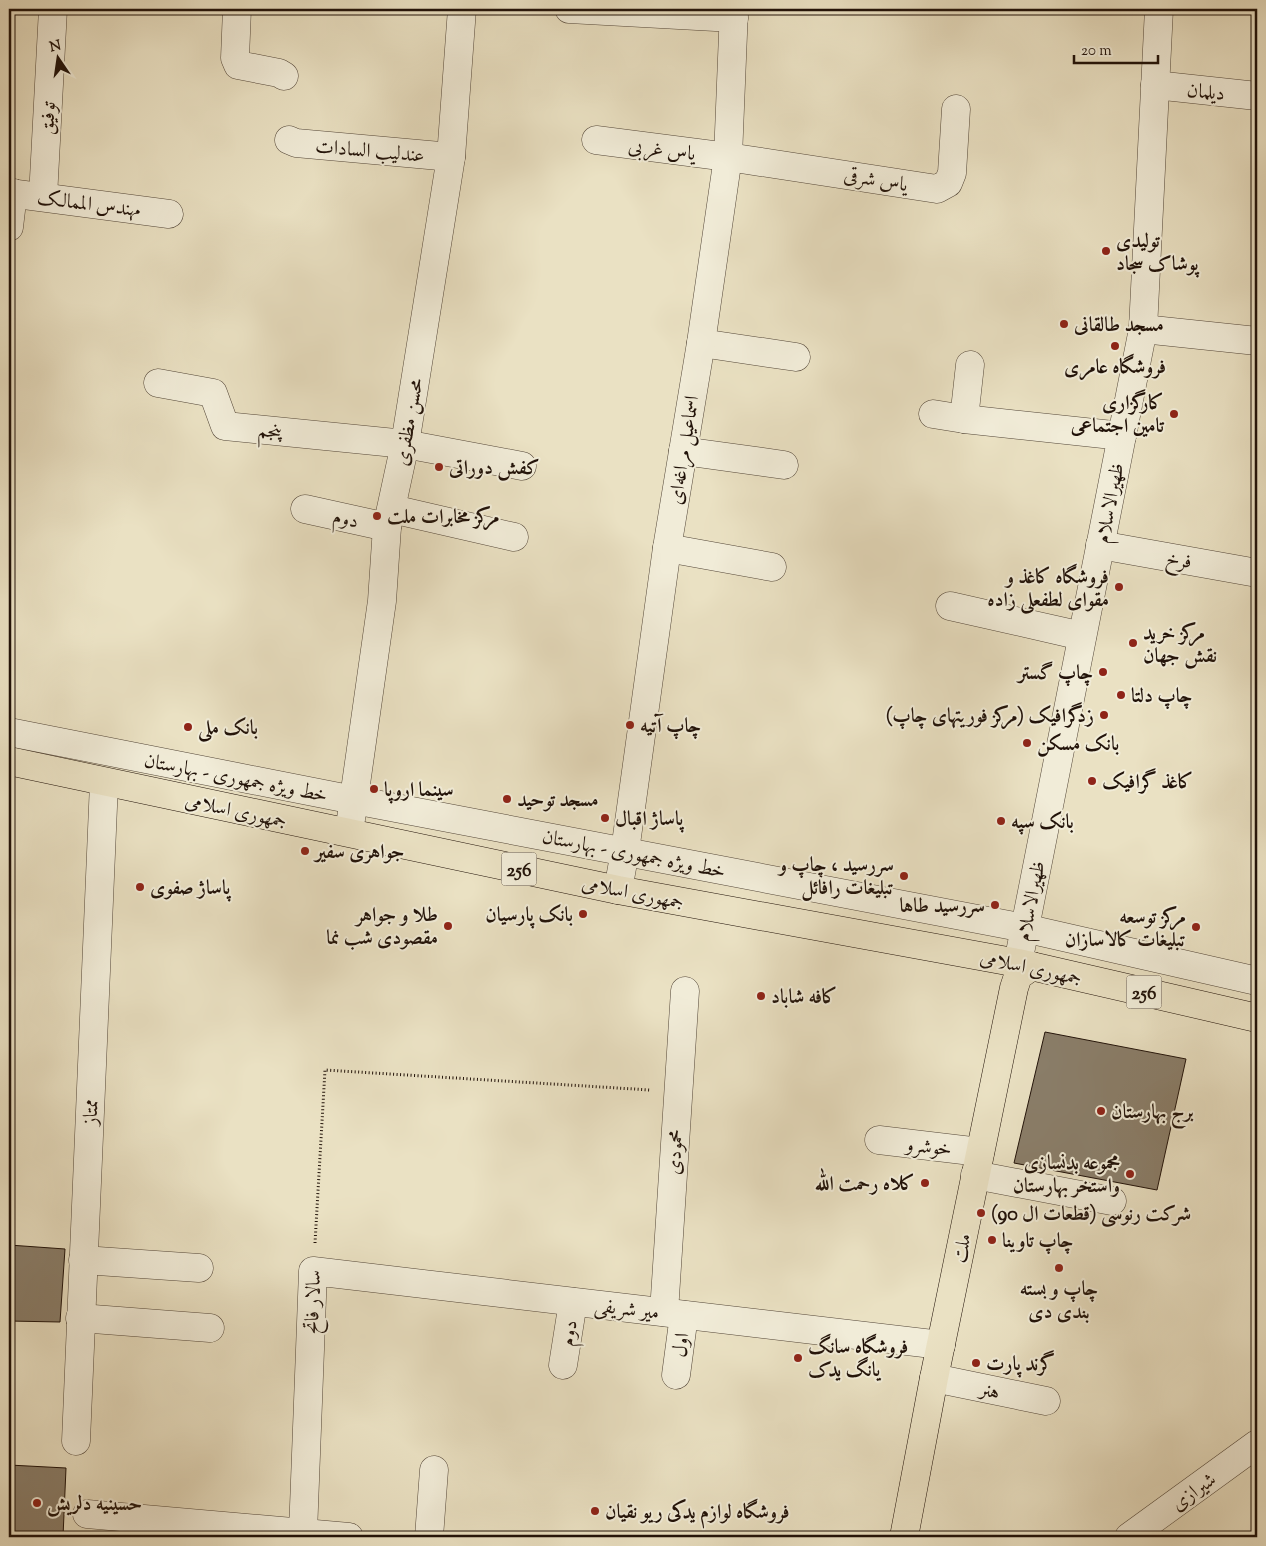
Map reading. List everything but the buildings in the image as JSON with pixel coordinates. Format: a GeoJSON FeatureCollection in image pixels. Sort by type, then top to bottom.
{"type":"FeatureCollection","features":[{"type":"Feature","properties":{"kind":"main road","name":"جمهوری اسلامی"},"geometry":{"type":"LineString","coordinates":[[9,761],[104,783],[618,890],[1025,964],[1257,1018]]}},
{"type":"Feature","properties":{"kind":"main road","name":"ملت"},"geometry":{"type":"LineString","coordinates":[[904,1537],[977,1163],[1014,988],[1025,964]]}},
{"type":"Feature","properties":{"kind":"street","name":"توفیق"},"geometry":{"type":"LineString","coordinates":[[43,197],[53,9]]}},
{"type":"Feature","properties":{"kind":"street"},"geometry":{"type":"LineString","coordinates":[[237,9],[235,58],[238,65],[280,73],[284,76]]}},
{"type":"Feature","properties":{"kind":"street","name":"محسن مظفری"},"geometry":{"type":"LineString","coordinates":[[349,834],[382,601],[390,518],[405,444],[451,157],[462,9]]}},
{"type":"Feature","properties":{"kind":"street"},"geometry":{"type":"LineString","coordinates":[[569,9],[734,14]]}},
{"type":"Feature","properties":{"kind":"street","name":"ظهیرالاسلام"},"geometry":{"type":"LineString","coordinates":[[1025,964],[1024,928],[1142,329],[1159,9]]}},
{"type":"Feature","properties":{"kind":"street","name":"اسماعیل مراغه‌ای"},"geometry":{"type":"LineString","coordinates":[[618,890],[667,548],[701,343],[728,157],[734,14]]}},
{"type":"Feature","properties":{"kind":"street","name":"دیلمان"},"geometry":{"type":"LineString","coordinates":[[1155,85],[1257,96]]}},
{"type":"Feature","properties":{"kind":"street","name":"یاس شرقی"},"geometry":{"type":"LineString","coordinates":[[728,157],[937,189],[948,183],[952,172],[956,109]]}},
{"type":"Feature","properties":{"kind":"street","name":"عندلیب السادات"},"geometry":{"type":"LineString","coordinates":[[289,140],[296,144],[451,157]]}},
{"type":"Feature","properties":{"kind":"street","name":"یاس غربی"},"geometry":{"type":"LineString","coordinates":[[596,140],[728,157]]}},
{"type":"Feature","properties":{"kind":"street","name":"مهندس‌ الممالک"},"geometry":{"type":"LineString","coordinates":[[11,193],[168,214]]}},
{"type":"Feature","properties":{"kind":"street"},"geometry":{"type":"LineString","coordinates":[[9,227],[11,193]]}},
{"type":"Feature","properties":{"kind":"street"},"geometry":{"type":"LineString","coordinates":[[1142,329],[1257,341]]}},
{"type":"Feature","properties":{"kind":"street"},"geometry":{"type":"LineString","coordinates":[[701,343],[796,357]]}},
{"type":"Feature","properties":{"kind":"street"},"geometry":{"type":"LineString","coordinates":[[964,419],[970,365]]}},
{"type":"Feature","properties":{"kind":"street","name":"پنجم"},"geometry":{"type":"LineString","coordinates":[[158,383],[213,393],[225,426],[405,444]]}},
{"type":"Feature","properties":{"kind":"street"},"geometry":{"type":"LineString","coordinates":[[933,414],[1122,436]]}},
{"type":"Feature","properties":{"kind":"street"},"geometry":{"type":"LineString","coordinates":[[405,444],[522,466]]}},
{"type":"Feature","properties":{"kind":"street"},"geometry":{"type":"LineString","coordinates":[[683,451],[784,465]]}},
{"type":"Feature","properties":{"kind":"street","name":"دوم"},"geometry":{"type":"LineString","coordinates":[[305,509],[390,518],[514,537]]}},
{"type":"Feature","properties":{"kind":"street","name":"فرخ"},"geometry":{"type":"LineString","coordinates":[[1100,545],[1257,573]]}},
{"type":"Feature","properties":{"kind":"street"},"geometry":{"type":"LineString","coordinates":[[667,548],[772,567]]}},
{"type":"Feature","properties":{"kind":"street"},"geometry":{"type":"LineString","coordinates":[[950,606],[1082,636]]}},
{"type":"Feature","properties":{"kind":"street","name":"خط ویژه جمهوری - بهارستان"},"geometry":{"type":"LineString","coordinates":[[9,732],[1024,928],[1257,981]]}},
{"type":"Feature","properties":{"kind":"street","name":"ممتاز"},"geometry":{"type":"LineString","coordinates":[[76,1441],[104,783]]}},
{"type":"Feature","properties":{"kind":"street","name":"محمودی"},"geometry":{"type":"LineString","coordinates":[[674,1314],[678,1092],[684,991]]}},
{"type":"Feature","properties":{"kind":"street","name":"خوشرو"},"geometry":{"type":"LineString","coordinates":[[879,1140],[977,1163],[1112,1201]]}},
{"type":"Feature","properties":{"kind":"street"},"geometry":{"type":"LineString","coordinates":[[83,1260],[199,1268]]}},
{"type":"Feature","properties":{"kind":"street","name":"میر شریفی"},"geometry":{"type":"LineString","coordinates":[[314,1272],[941,1345]]}},
{"type":"Feature","properties":{"kind":"street","name":"سالار فاتح"},"geometry":{"type":"LineString","coordinates":[[303,1533],[314,1272]]}},
{"type":"Feature","properties":{"kind":"street","name":"دوم"},"geometry":{"type":"LineString","coordinates":[[563,1365],[573,1302]]}},
{"type":"Feature","properties":{"kind":"street","name":"اول"},"geometry":{"type":"LineString","coordinates":[[674,1314],[676,1376]]}},
{"type":"Feature","properties":{"kind":"street"},"geometry":{"type":"LineString","coordinates":[[80,1318],[210,1328]]}},
{"type":"Feature","properties":{"kind":"street","name":"هنر"},"geometry":{"type":"LineString","coordinates":[[934,1378],[1046,1401]]}},
{"type":"Feature","properties":{"kind":"street","name":"شیرازی"},"geometry":{"type":"LineString","coordinates":[[1129,1537],[1252,1454]]}},
{"type":"Feature","properties":{"kind":"street"},"geometry":{"type":"LineString","coordinates":[[429,1537],[434,1470]]}},
{"type":"Feature","properties":{"kind":"street"},"geometry":{"type":"LineString","coordinates":[[87,1514],[349,1537]]}},
{"type":"Feature","properties":{"kind":"path","name":"سالار فاتح"},"geometry":{"type":"LineString","coordinates":[[314,1272],[325,1070],[678,1092]]}},
{"type":"Feature","properties":{"kind":"place","name":"تولیدی پوشاک سجاد"},"geometry":{"type":"Point","coordinates":[1106,251]}},
{"type":"Feature","properties":{"kind":"place","name":"مسجد طالقانی"},"geometry":{"type":"Point","coordinates":[1064,324]}},
{"type":"Feature","properties":{"kind":"place","name":"فروشگاه عامری"},"geometry":{"type":"Point","coordinates":[1115,346]}},
{"type":"Feature","properties":{"kind":"place","name":"کارگزاری تامین اجتماعی"},"geometry":{"type":"Point","coordinates":[1174,414]}},
{"type":"Feature","properties":{"kind":"place","name":"کفش دوراتی"},"geometry":{"type":"Point","coordinates":[439,467]}},
{"type":"Feature","properties":{"kind":"place","name":"مرکز مخابرات ملت"},"geometry":{"type":"Point","coordinates":[377,516]}},
{"type":"Feature","properties":{"kind":"place","name":"فروشگاه کاغذ و مقوای لطفعلی زاده"},"geometry":{"type":"Point","coordinates":[1119,587]}},
{"type":"Feature","properties":{"kind":"place","name":"مرکز خرید نقش جهان"},"geometry":{"type":"Point","coordinates":[1133,643]}},
{"type":"Feature","properties":{"kind":"place","name":"چاپ گستر"},"geometry":{"type":"Point","coordinates":[1103,672]}},
{"type":"Feature","properties":{"kind":"place","name":"چاپ دلتا"},"geometry":{"type":"Point","coordinates":[1121,695]}},
{"type":"Feature","properties":{"kind":"place","name":"زدگرافیک (مرکز فوریتهای چاپ)"},"geometry":{"type":"Point","coordinates":[1104,715]}},
{"type":"Feature","properties":{"kind":"place","name":"چاپ آتیه"},"geometry":{"type":"Point","coordinates":[630,725]}},
{"type":"Feature","properties":{"kind":"place","name":"بانک ملی"},"geometry":{"type":"Point","coordinates":[188,727]}},
{"type":"Feature","properties":{"kind":"place","name":"بانک مسکن"},"geometry":{"type":"Point","coordinates":[1027,743]}},
{"type":"Feature","properties":{"kind":"place","name":"کاغذ گرافیک"},"geometry":{"type":"Point","coordinates":[1092,781]}},
{"type":"Feature","properties":{"kind":"place","name":"سینما اروپا"},"geometry":{"type":"Point","coordinates":[374,789]}},
{"type":"Feature","properties":{"kind":"place","name":"مسجد توحید"},"geometry":{"type":"Point","coordinates":[507,799]}},
{"type":"Feature","properties":{"kind":"place","name":"پاساژ اقبال"},"geometry":{"type":"Point","coordinates":[605,818]}},
{"type":"Feature","properties":{"kind":"place","name":"بانک سپه"},"geometry":{"type":"Point","coordinates":[1001,821]}},
{"type":"Feature","properties":{"kind":"place","name":"جواهری سفیر"},"geometry":{"type":"Point","coordinates":[305,851]}},
{"type":"Feature","properties":{"kind":"place","name":"سررسید ، چاپ و تبلیغات رافائل"},"geometry":{"type":"Point","coordinates":[904,876]}},
{"type":"Feature","properties":{"kind":"place","name":"پاساژ صفوی"},"geometry":{"type":"Point","coordinates":[140,887]}},
{"type":"Feature","properties":{"kind":"place","name":"سررسید طاها"},"geometry":{"type":"Point","coordinates":[995,905]}},
{"type":"Feature","properties":{"kind":"place","name":"بانک پارسیان"},"geometry":{"type":"Point","coordinates":[583,914]}},
{"type":"Feature","properties":{"kind":"place","name":"طلا و جواهر مقصودی شب نما"},"geometry":{"type":"Point","coordinates":[448,926]}},
{"type":"Feature","properties":{"kind":"place","name":"مرکز توسعه تبلیغات کالاسازان"},"geometry":{"type":"Point","coordinates":[1196,927]}},
{"type":"Feature","properties":{"kind":"place","name":"کافه شاباد"},"geometry":{"type":"Point","coordinates":[761,996]}},
{"type":"Feature","properties":{"kind":"place","name":"برج بهارستان"},"geometry":{"type":"Point","coordinates":[1101,1111]}},
{"type":"Feature","properties":{"kind":"place","name":"مجموعه بدنسازی واستخر بهارستان"},"geometry":{"type":"Point","coordinates":[1130,1174]}},
{"type":"Feature","properties":{"kind":"place","name":"كلاه رحمت الله"},"geometry":{"type":"Point","coordinates":[925,1183]}},
{"type":"Feature","properties":{"kind":"place","name":"شرکت رنوسی (قطعات ال 90)"},"geometry":{"type":"Point","coordinates":[981,1213]}},
{"type":"Feature","properties":{"kind":"place","name":"چاپ تاوینا"},"geometry":{"type":"Point","coordinates":[992,1240]}},
{"type":"Feature","properties":{"kind":"place","name":"چاپ و بسته بندی دی"},"geometry":{"type":"Point","coordinates":[1059,1268]}},
{"type":"Feature","properties":{"kind":"place","name":"فروشگاه سانگ یانگ یدک"},"geometry":{"type":"Point","coordinates":[798,1358]}},
{"type":"Feature","properties":{"kind":"place","name":"گرند پارت"},"geometry":{"type":"Point","coordinates":[976,1363]}},
{"type":"Feature","properties":{"kind":"place","name":"حسینیه دلریش"},"geometry":{"type":"Point","coordinates":[37,1503]}},
{"type":"Feature","properties":{"kind":"place","name":"فروشگاه لوازم یدکی ریو نقیان"},"geometry":{"type":"Point","coordinates":[595,1511]}}]}
